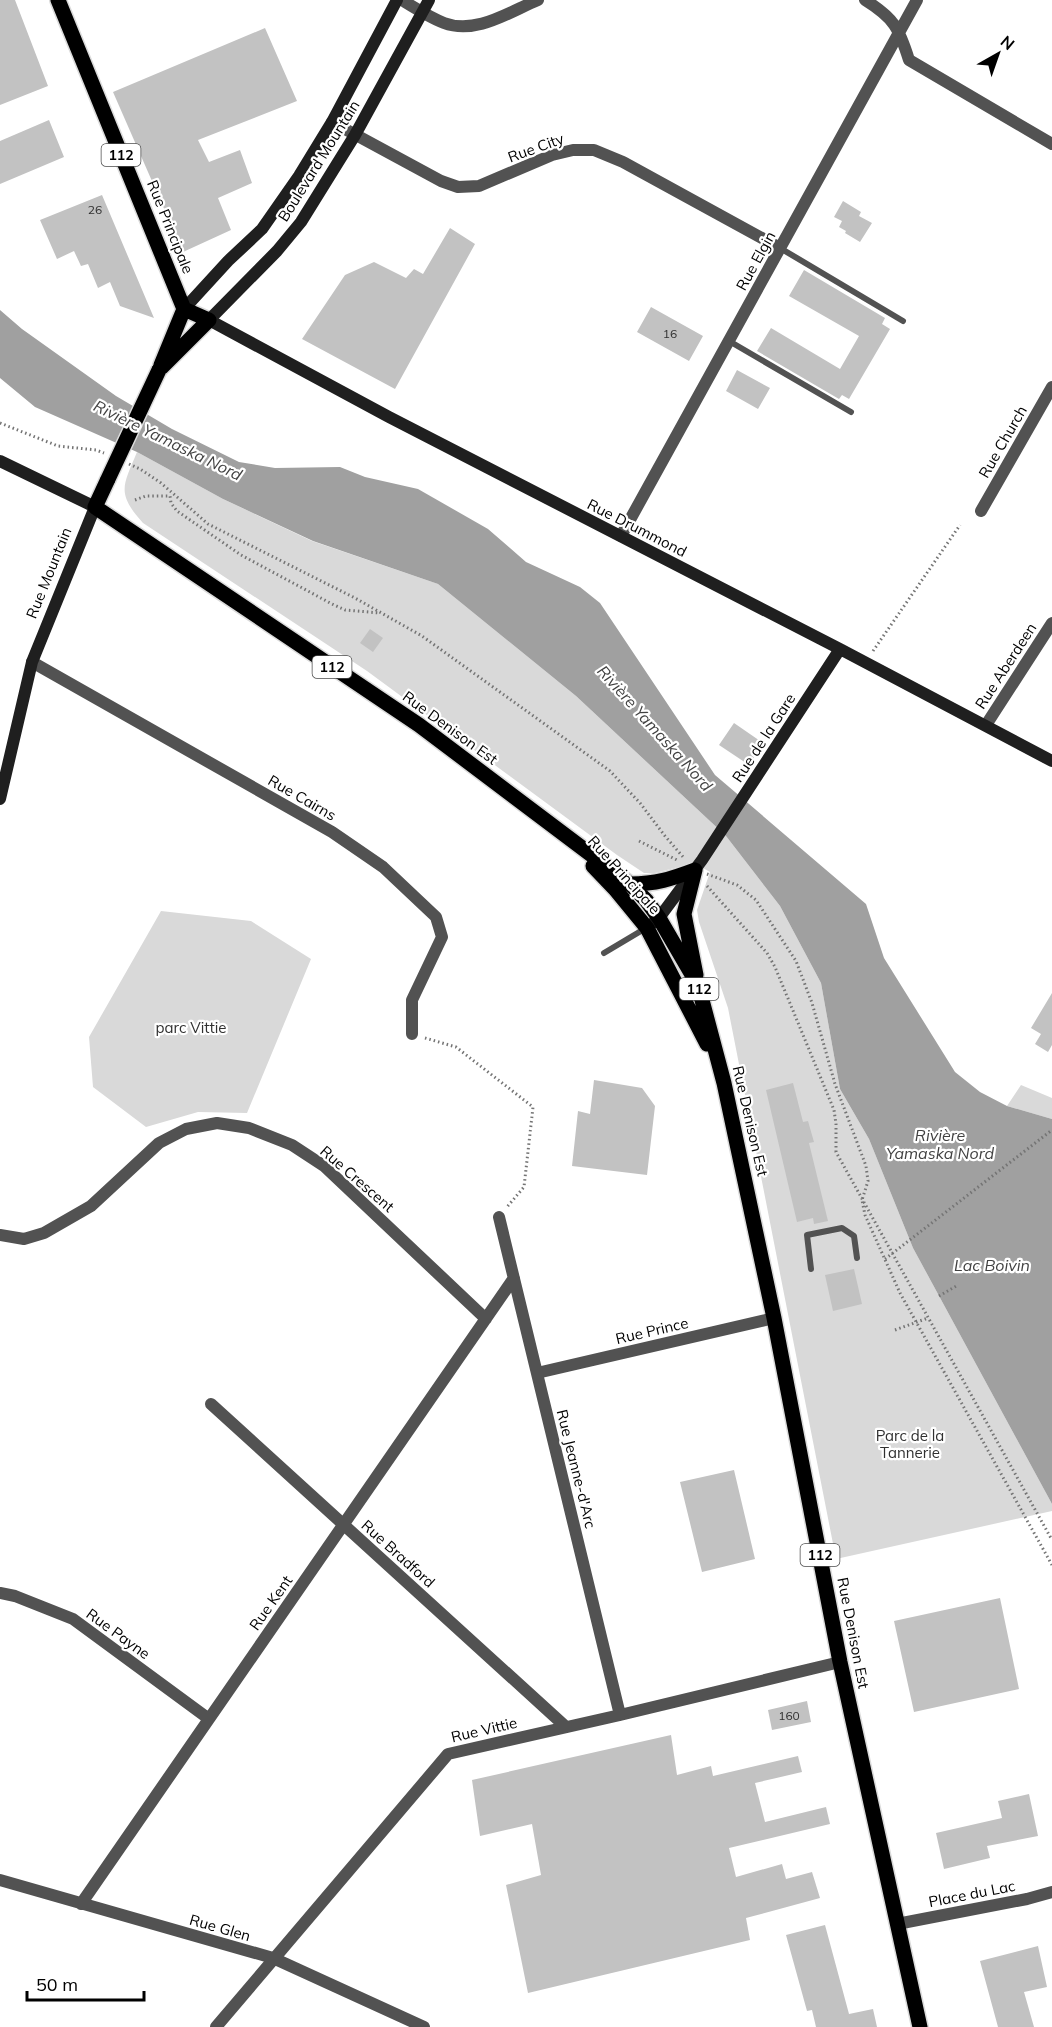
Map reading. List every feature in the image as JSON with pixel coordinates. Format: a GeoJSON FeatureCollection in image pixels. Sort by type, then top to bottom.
{"type":"FeatureCollection","features":[{"type":"Feature","properties":{"kind":"main road","name":"Rue Principale"},"geometry":{"type":"LineString","coordinates":[[57,0],[184,309]]}},
{"type":"Feature","properties":{"kind":"main road"},"geometry":{"type":"LineString","coordinates":[[184,309],[209,320]]}},
{"type":"Feature","properties":{"kind":"main road","name":"Rue Mountain"},"geometry":{"type":"LineString","coordinates":[[95,507],[159,370],[184,309]]}},
{"type":"Feature","properties":{"kind":"main road","name":"Rue Mountain"},"geometry":{"type":"LineString","coordinates":[[159,370],[209,320]]}},
{"type":"Feature","properties":{"kind":"main road","name":"Rue Denison Est"},"geometry":{"type":"LineString","coordinates":[[95,507],[419,725],[630,884],[653,923],[698,985],[720,1068],[774,1318],[840,1662],[920,2027]]}},
{"type":"Feature","properties":{"kind":"main road","name":"Rue Principale"},"geometry":{"type":"LineString","coordinates":[[564,835],[615,889],[653,923],[720,1068]]}},
{"type":"Feature","properties":{"kind":"main road"},"geometry":{"type":"LineString","coordinates":[[630,884],[653,884],[670,879],[698,865]]}},
{"type":"Feature","properties":{"kind":"main road"},"geometry":{"type":"LineString","coordinates":[[698,865],[684,914],[698,985]]}},
{"type":"Feature","properties":{"kind":"street","name":"Boulevard Mountain"},"geometry":{"type":"LineString","coordinates":[[184,309],[228,261],[262,229],[299,176],[332,122],[396,0]]}},
{"type":"Feature","properties":{"kind":"street"},"geometry":{"type":"LineString","coordinates":[[402,0],[445,23],[466,27],[480,25],[538,0]]}},
{"type":"Feature","properties":{"kind":"street","name":"Boulevard Mountain"},"geometry":{"type":"LineString","coordinates":[[209,320],[271,258],[300,222],[355,135],[429,0]]}},
{"type":"Feature","properties":{"kind":"street"},"geometry":{"type":"LineString","coordinates":[[865,0],[881,10],[900,31],[909,60],[1052,144]]}},
{"type":"Feature","properties":{"kind":"street","name":"Rue Elgin"},"geometry":{"type":"LineString","coordinates":[[621,536],[917,0]]}},
{"type":"Feature","properties":{"kind":"street","name":"Rue City"},"geometry":{"type":"LineString","coordinates":[[332,122],[441,181],[458,187],[479,186],[552,155],[573,150],[594,150],[623,162],[780,248]]}},
{"type":"Feature","properties":{"kind":"street","name":"Rue Drummond"},"geometry":{"type":"LineString","coordinates":[[209,320],[389,417],[1052,761]]}},
{"type":"Feature","properties":{"kind":"street","name":"Rue Church"},"geometry":{"type":"LineString","coordinates":[[981,511],[1052,387]]}},
{"type":"Feature","properties":{"kind":"street"},"geometry":{"type":"LineString","coordinates":[[0,461],[95,507]]}},
{"type":"Feature","properties":{"kind":"street","name":"Rue Mountain"},"geometry":{"type":"LineString","coordinates":[[0,799],[32,662],[95,507]]}},
{"type":"Feature","properties":{"kind":"street","name":"Rue Aberdeen"},"geometry":{"type":"LineString","coordinates":[[986,726],[1052,623]]}},
{"type":"Feature","properties":{"kind":"street","name":"Rue de la Gare"},"geometry":{"type":"LineString","coordinates":[[653,923],[698,865],[840,649]]}},
{"type":"Feature","properties":{"kind":"street","name":"Rue Cairns"},"geometry":{"type":"LineString","coordinates":[[32,662],[332,832],[383,867],[436,917],[442,937],[412,1000],[412,1034]]}},
{"type":"Feature","properties":{"kind":"street","name":"Rue Crescent"},"geometry":{"type":"LineString","coordinates":[[0,1235],[24,1239],[44,1233],[91,1206],[159,1143],[186,1129],[217,1123],[249,1128],[291,1145],[324,1166],[486,1319]]}},
{"type":"Feature","properties":{"kind":"street"},"geometry":{"type":"LineString","coordinates":[[486,1319],[514,1278],[499,1216]]}},
{"type":"Feature","properties":{"kind":"street","name":"Rue Jeanne-d'Arc"},"geometry":{"type":"LineString","coordinates":[[514,1278],[620,1715]]}},
{"type":"Feature","properties":{"kind":"street","name":"Rue Prince"},"geometry":{"type":"LineString","coordinates":[[537,1373],[774,1318]]}},
{"type":"Feature","properties":{"kind":"street","name":"Rue Kent"},"geometry":{"type":"LineString","coordinates":[[81,1904],[486,1319]]}},
{"type":"Feature","properties":{"kind":"street","name":"Rue Bradford"},"geometry":{"type":"LineString","coordinates":[[211,1404],[566,1726]]}},
{"type":"Feature","properties":{"kind":"street","name":"Rue Payne"},"geometry":{"type":"LineString","coordinates":[[0,1593],[15,1596],[73,1620],[209,1719]]}},
{"type":"Feature","properties":{"kind":"street","name":"Rue Vittie"},"geometry":{"type":"LineString","coordinates":[[216,2027],[448,1754],[840,1662]]}},
{"type":"Feature","properties":{"kind":"street","name":"Rue Glen"},"geometry":{"type":"LineString","coordinates":[[0,1880],[273,1958],[423,2027]]}},
{"type":"Feature","properties":{"kind":"street","name":"Place du Lac"},"geometry":{"type":"LineString","coordinates":[[897,1924],[1027,1899],[1052,1892]]}},
{"type":"Feature","properties":{"kind":"lane"},"geometry":{"type":"LineString","coordinates":[[780,248],[903,321]]}},
{"type":"Feature","properties":{"kind":"lane"},"geometry":{"type":"LineString","coordinates":[[729,341],[851,412]]}},
{"type":"Feature","properties":{"kind":"lane"},"geometry":{"type":"LineString","coordinates":[[604,953],[653,923]]}},
{"type":"Feature","properties":{"kind":"lane"},"geometry":{"type":"LineString","coordinates":[[811,1269],[807,1235],[842,1228],[854,1236],[857,1258]]}},
{"type":"Feature","properties":{"kind":"path"},"geometry":{"type":"LineString","coordinates":[[0,423],[58,446],[96,450],[107,455]]}},
{"type":"Feature","properties":{"kind":"path"},"geometry":{"type":"LineString","coordinates":[[129,464],[161,483],[208,524],[382,613],[422,636],[610,771],[640,803],[665,836],[698,865],[717,897],[767,952],[775,967],[834,1110],[836,1152],[1052,1540]]}},
{"type":"Feature","properties":{"kind":"path"},"geometry":{"type":"LineString","coordinates":[[135,500],[146,496],[170,496],[173,507],[241,555],[345,610],[382,613]]}},
{"type":"Feature","properties":{"kind":"path"},"geometry":{"type":"LineString","coordinates":[[865,662],[960,525]]}},
{"type":"Feature","properties":{"kind":"path"},"geometry":{"type":"LineString","coordinates":[[639,841],[698,865],[737,885],[756,900],[796,961],[812,1003],[835,1083],[866,1166],[868,1181],[862,1200],[865,1215],[884,1259],[917,1323],[1052,1565]]}},
{"type":"Feature","properties":{"kind":"path"},"geometry":{"type":"LineString","coordinates":[[412,1034],[456,1047],[533,1107],[524,1187],[499,1216]]}},
{"type":"Feature","properties":{"kind":"path"},"geometry":{"type":"LineString","coordinates":[[884,1259],[1052,1130]]}},
{"type":"Feature","properties":{"kind":"path"},"geometry":{"type":"LineString","coordinates":[[939,1296],[958,1285]]}},
{"type":"Feature","properties":{"kind":"path"},"geometry":{"type":"LineString","coordinates":[[895,1330],[928,1318]]}},
{"type":"Feature","properties":{"kind":"green space","name":"Parc de la Tannerie"},"geometry":{"type":"Polygon","coordinates":[[[137,452],[223,499],[312,541],[438,584],[576,696],[726,836],[780,906],[821,983],[840,1089],[869,1139],[913,1248],[1052,1504],[1052,1511],[836,1559],[728,1008],[699,922],[697,910],[710,872],[694,863],[655,873],[644,873],[367,671],[143,523],[129,504],[125,489],[128,473],[137,452]]]}},
{"type":"Feature","properties":{"kind":"green space","name":"parc Vittie"},"geometry":{"type":"Polygon","coordinates":[[[161,911],[251,921],[311,959],[247,1113],[198,1112],[146,1127],[93,1087],[89,1037],[161,911]]]}},
{"type":"Feature","properties":{"kind":"green space"},"geometry":{"type":"Polygon","coordinates":[[[1021,1085],[1052,1098],[1052,1119],[1007,1106],[1021,1085]]]}},
{"type":"Feature","properties":{"kind":"water","name":"Rivière Yamaska Nord"},"geometry":{"type":"Polygon","coordinates":[[[0,310],[22,329],[116,396],[172,429],[239,462],[275,468],[340,467],[365,477],[418,489],[488,529],[526,562],[580,587],[600,603],[715,775],[866,904],[884,958],[955,1072],[980,1092],[1007,1106],[1052,1119],[1052,1504],[913,1248],[869,1139],[840,1089],[821,983],[780,906],[726,836],[576,696],[438,584],[313,541],[223,499],[137,452],[35,407],[0,378],[0,310]]]}},
{"type":"Feature","properties":{"kind":"building"},"geometry":{"type":"Polygon","coordinates":[[[0,0],[15,0],[48,86],[0,105],[0,0]]]}},
{"type":"Feature","properties":{"kind":"building"},"geometry":{"type":"Polygon","coordinates":[[[265,28],[297,101],[198,140],[209,162],[240,150],[252,183],[218,198],[231,230],[183,252],[113,92],[265,28]]]}},
{"type":"Feature","properties":{"kind":"building"},"geometry":{"type":"Polygon","coordinates":[[[49,120],[64,157],[0,184],[0,141],[49,120]]]}},
{"type":"Feature","properties":{"kind":"building"},"geometry":{"type":"Polygon","coordinates":[[[102,195],[154,318],[120,306],[110,282],[98,288],[88,264],[81,266],[74,251],[57,259],[40,220],[102,195]]]}},
{"type":"Feature","properties":{"kind":"building"},"geometry":{"type":"Polygon","coordinates":[[[843,201],[861,212],[859,216],[872,223],[860,242],[845,233],[846,231],[839,227],[842,221],[834,217],[843,201]]]}},
{"type":"Feature","properties":{"kind":"building"},"geometry":{"type":"Polygon","coordinates":[[[450,228],[475,244],[395,389],[302,339],[345,275],[374,262],[406,278],[414,269],[423,274],[450,228]]]}},
{"type":"Feature","properties":{"kind":"building"},"geometry":{"type":"Polygon","coordinates":[[[804,270],[885,318],[882,324],[890,329],[849,399],[842,395],[839,399],[757,351],[771,328],[840,369],[859,336],[789,296],[804,270]]]}},
{"type":"Feature","properties":{"kind":"building"},"geometry":{"type":"Polygon","coordinates":[[[651,307],[703,336],[689,361],[637,332],[651,307]]]}},
{"type":"Feature","properties":{"kind":"building"},"geometry":{"type":"Polygon","coordinates":[[[737,370],[770,388],[758,409],[726,391],[737,370]]]}},
{"type":"Feature","properties":{"kind":"building"},"geometry":{"type":"Polygon","coordinates":[[[370,629],[383,638],[373,652],[360,643],[370,629]]]}},
{"type":"Feature","properties":{"kind":"building"},"geometry":{"type":"Polygon","coordinates":[[[734,723],[763,743],[749,765],[719,745],[734,723]]]}},
{"type":"Feature","properties":{"kind":"building"},"geometry":{"type":"Polygon","coordinates":[[[1052,993],[1052,1045],[1048,1052],[1035,1044],[1041,1034],[1031,1028],[1052,993]]]}},
{"type":"Feature","properties":{"kind":"building"},"geometry":{"type":"Polygon","coordinates":[[[594,1080],[642,1088],[655,1106],[647,1175],[572,1166],[578,1111],[590,1114],[594,1080]]]}},
{"type":"Feature","properties":{"kind":"building"},"geometry":{"type":"Polygon","coordinates":[[[793,1083],[803,1122],[808,1121],[814,1142],[809,1143],[828,1221],[814,1224],[813,1218],[797,1222],[766,1090],[793,1083]]]}},
{"type":"Feature","properties":{"kind":"building"},"geometry":{"type":"Polygon","coordinates":[[[854,1269],[862,1304],[833,1311],[825,1275],[854,1269]]]}},
{"type":"Feature","properties":{"kind":"building"},"geometry":{"type":"Polygon","coordinates":[[[734,1470],[755,1559],[702,1572],[680,1482],[734,1470]]]}},
{"type":"Feature","properties":{"kind":"building"},"geometry":{"type":"Polygon","coordinates":[[[1000,1598],[1019,1689],[914,1712],[894,1621],[1000,1598]]]}},
{"type":"Feature","properties":{"kind":"building"},"geometry":{"type":"Polygon","coordinates":[[[807,1701],[811,1722],[772,1730],[768,1710],[807,1701]]]}},
{"type":"Feature","properties":{"kind":"building"},"geometry":{"type":"Polygon","coordinates":[[[671,1735],[677,1775],[711,1766],[713,1776],[798,1756],[802,1772],[755,1783],[765,1822],[826,1807],[830,1824],[729,1848],[736,1877],[782,1864],[786,1879],[812,1872],[820,1898],[746,1918],[750,1940],[528,1993],[506,1885],[541,1875],[532,1824],[480,1836],[472,1780],[671,1735]]]}},
{"type":"Feature","properties":{"kind":"building"},"geometry":{"type":"Polygon","coordinates":[[[1029,1794],[1038,1836],[987,1846],[990,1858],[944,1869],[936,1833],[1002,1818],[998,1801],[1029,1794]]]}},
{"type":"Feature","properties":{"kind":"building"},"geometry":{"type":"Polygon","coordinates":[[[825,1925],[849,2014],[873,2009],[877,2027],[816,2027],[812,2010],[807,2011],[786,1935],[825,1925]]]}},
{"type":"Feature","properties":{"kind":"building"},"geometry":{"type":"Polygon","coordinates":[[[1038,1946],[1047,1987],[1024,1992],[1034,2027],[998,2027],[980,1961],[1038,1946]]]}},
{"type":"Feature","properties":{"kind":"water label","name":"Lac Boivin"},"geometry":{"type":"Point","coordinates":[992,1265]}}]}
